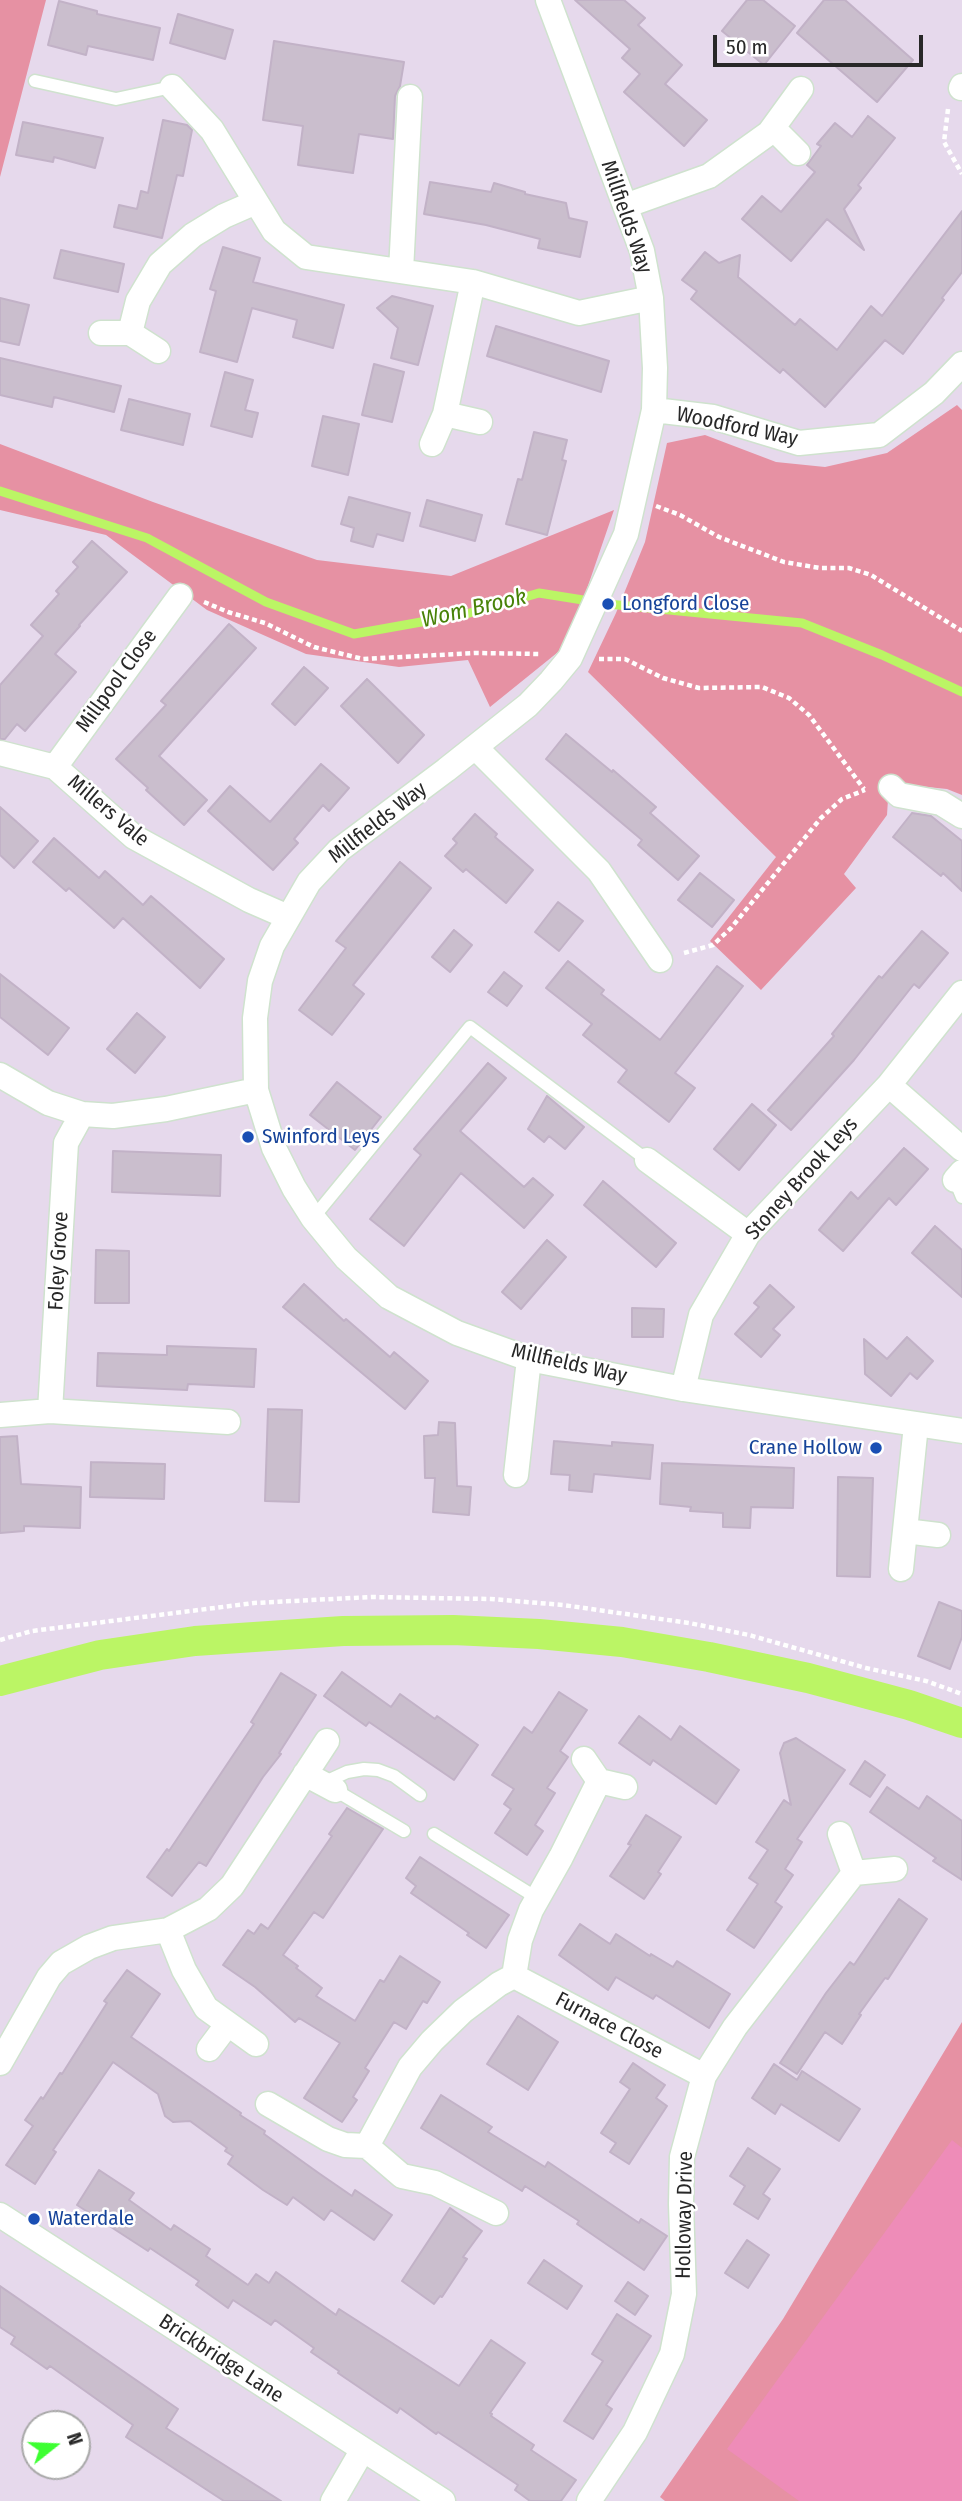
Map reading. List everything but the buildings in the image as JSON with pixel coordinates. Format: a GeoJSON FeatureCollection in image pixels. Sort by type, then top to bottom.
{"type":"FeatureCollection","features":[{"type":"Feature","properties":{"kind":"street","name":"Millfields Way"},"geometry":{"type":"LineString","coordinates":[[548,0],[642,251],[651,298],[655,368],[654,410],[626,534],[570,658],[527,705],[339,850],[309,882],[272,946],[260,981],[255,1018],[256,1090],[274,1148],[313,1218],[346,1258],[389,1297],[457,1334],[529,1359],[683,1388],[962,1431]]}},
{"type":"Feature","properties":{"kind":"street"},"geometry":{"type":"LineString","coordinates":[[172,87],[212,130],[274,231],[306,257],[473,282],[579,313],[651,298]]}},
{"type":"Feature","properties":{"kind":"street"},"geometry":{"type":"LineString","coordinates":[[625,206],[709,176],[769,133],[801,89]]}},
{"type":"Feature","properties":{"kind":"street"},"geometry":{"type":"LineString","coordinates":[[401,271],[410,97]]}},
{"type":"Feature","properties":{"kind":"street"},"geometry":{"type":"LineString","coordinates":[[773,128],[799,153]]}},
{"type":"Feature","properties":{"kind":"street"},"geometry":{"type":"LineString","coordinates":[[130,333],[138,300],[160,264],[193,235],[224,216],[256,202]]}},
{"type":"Feature","properties":{"kind":"street"},"geometry":{"type":"LineString","coordinates":[[432,444],[445,414],[473,282]]}},
{"type":"Feature","properties":{"kind":"street"},"geometry":{"type":"LineString","coordinates":[[101,333],[130,333],[158,351]]}},
{"type":"Feature","properties":{"kind":"street","name":"Woodford Way"},"geometry":{"type":"LineString","coordinates":[[654,410],[712,417],[799,443],[879,435],[934,393],[962,364]]}},
{"type":"Feature","properties":{"kind":"street"},"geometry":{"type":"LineString","coordinates":[[445,414],[480,422]]}},
{"type":"Feature","properties":{"kind":"street","name":"Millpool Close"},"geometry":{"type":"LineString","coordinates":[[55,767],[180,596]]}},
{"type":"Feature","properties":{"kind":"street"},"geometry":{"type":"LineString","coordinates":[[475,747],[599,871],[660,960]]}},
{"type":"Feature","properties":{"kind":"street","name":"Millers Vale"},"geometry":{"type":"LineString","coordinates":[[0,753],[55,767],[134,837],[248,900],[288,917]]}},
{"type":"Feature","properties":{"kind":"street"},"geometry":{"type":"LineString","coordinates":[[891,787],[899,795],[941,803],[962,816]]}},
{"type":"Feature","properties":{"kind":"street","name":"Stoney Brook Leys"},"geometry":{"type":"LineString","coordinates":[[683,1388],[701,1315],[748,1234],[889,1085],[962,993]]}},
{"type":"Feature","properties":{"kind":"street"},"geometry":{"type":"LineString","coordinates":[[0,1075],[48,1103],[82,1114],[113,1116],[166,1109],[256,1090]]}},
{"type":"Feature","properties":{"kind":"street"},"geometry":{"type":"LineString","coordinates":[[889,1085],[962,1149]]}},
{"type":"Feature","properties":{"kind":"street","name":"Foley Grove"},"geometry":{"type":"LineString","coordinates":[[50,1411],[66,1143],[82,1114]]}},
{"type":"Feature","properties":{"kind":"street"},"geometry":{"type":"LineString","coordinates":[[647,1160],[748,1234]]}},
{"type":"Feature","properties":{"kind":"street"},"geometry":{"type":"LineString","coordinates":[[516,1475],[529,1359]]}},
{"type":"Feature","properties":{"kind":"street"},"geometry":{"type":"LineString","coordinates":[[0,1415],[50,1411],[228,1422]]}},
{"type":"Feature","properties":{"kind":"street"},"geometry":{"type":"LineString","coordinates":[[901,1569],[916,1424]]}},
{"type":"Feature","properties":{"kind":"street"},"geometry":{"type":"LineString","coordinates":[[905,1531],[938,1535]]}},
{"type":"Feature","properties":{"kind":"street"},"geometry":{"type":"LineString","coordinates":[[0,2063],[49,1977],[61,1963],[89,1947],[113,1938],[169,1930],[208,1909],[232,1886],[321,1782],[327,1741]]}},
{"type":"Feature","properties":{"kind":"street"},"geometry":{"type":"LineString","coordinates":[[584,1759],[599,1781],[625,1787]]}},
{"type":"Feature","properties":{"kind":"street"},"geometry":{"type":"LineString","coordinates":[[366,2146],[410,2067],[432,2041],[463,2011],[514,1976],[520,1940],[537,1898],[599,1781]]}},
{"type":"Feature","properties":{"kind":"street"},"geometry":{"type":"LineString","coordinates":[[840,1834],[854,1873],[894,1869]]}},
{"type":"Feature","properties":{"kind":"street","name":"Holloway Drive"},"geometry":{"type":"LineString","coordinates":[[589,2501],[635,2432],[672,2354],[684,2294],[682,2157],[704,2076],[735,2026],[854,1873]]}},
{"type":"Feature","properties":{"kind":"street"},"geometry":{"type":"LineString","coordinates":[[169,1930],[184,1970],[206,2008],[256,2044]]}},
{"type":"Feature","properties":{"kind":"street","name":"Furnace Close"},"geometry":{"type":"LineString","coordinates":[[514,1976],[704,2076]]}},
{"type":"Feature","properties":{"kind":"street"},"geometry":{"type":"LineString","coordinates":[[209,2049],[227,2025]]}},
{"type":"Feature","properties":{"kind":"street"},"geometry":{"type":"LineString","coordinates":[[268,2104],[328,2139],[345,2145],[366,2146],[402,2176],[435,2183],[496,2213]]}},
{"type":"Feature","properties":{"kind":"street","name":"Brickbridge Lane"},"geometry":{"type":"LineString","coordinates":[[0,2216],[443,2501]]}},
{"type":"Feature","properties":{"kind":"street"},"geometry":{"type":"LineString","coordinates":[[333,2501],[362,2451]]}},
{"type":"Feature","properties":{"kind":"lane"},"geometry":{"type":"LineString","coordinates":[[34,81],[116,99],[172,87]]}},
{"type":"Feature","properties":{"kind":"lane"},"geometry":{"type":"LineString","coordinates":[[313,1218],[470,1027],[647,1160]]}},
{"type":"Feature","properties":{"kind":"lane"},"geometry":{"type":"LineString","coordinates":[[321,1782],[347,1772],[378,1770],[394,1776],[420,1795]]}},
{"type":"Feature","properties":{"kind":"lane"},"geometry":{"type":"LineString","coordinates":[[321,1782],[404,1831]]}},
{"type":"Feature","properties":{"kind":"lane"},"geometry":{"type":"LineString","coordinates":[[434,1834],[537,1898]]}},
{"type":"Feature","properties":{"kind":"path"},"geometry":{"type":"LineString","coordinates":[[961,87],[946,113],[944,142],[962,174]]}},
{"type":"Feature","properties":{"kind":"path"},"geometry":{"type":"LineString","coordinates":[[634,495],[680,515],[719,537],[783,562],[820,568],[849,568],[871,575],[962,631]]}},
{"type":"Feature","properties":{"kind":"path"},"geometry":{"type":"LineString","coordinates":[[180,596],[265,623],[314,647],[363,659],[476,653],[625,659],[663,678],[699,688],[762,687],[789,698],[809,715],[864,790]]}},
{"type":"Feature","properties":{"kind":"path"},"geometry":{"type":"LineString","coordinates":[[660,960],[713,945],[731,928],[821,818],[842,799],[864,790],[891,787]]}},
{"type":"Feature","properties":{"kind":"path"},"geometry":{"type":"LineString","coordinates":[[0,1640],[32,1631],[254,1603],[371,1597],[492,1599],[563,1605],[749,1634],[866,1668],[926,1681],[962,1694]]}},
{"type":"Feature","properties":{"kind":"shaded area"},"geometry":{"type":"Polygon","coordinates":[[[0,0],[46,0],[0,177],[0,0]]]}},
{"type":"Feature","properties":{"kind":"shaded area"},"geometry":{"type":"Polygon","coordinates":[[[957,405],[962,410],[962,795],[947,789],[889,783],[887,815],[844,874],[856,888],[761,990],[710,941],[776,857],[588,672],[645,542],[667,443],[705,435],[776,462],[825,467],[887,453],[957,405]]]}},
{"type":"Feature","properties":{"kind":"shaded area"},"geometry":{"type":"Polygon","coordinates":[[[0,444],[317,560],[451,576],[614,510],[568,644],[490,707],[468,660],[399,667],[306,654],[207,610],[106,535],[0,510],[0,444]]]}},
{"type":"Feature","properties":{"kind":"shaded area"},"geometry":{"type":"Polygon","coordinates":[[[962,2022],[962,2501],[665,2501],[660,2497],[783,2319],[962,2022]]]}},
{"type":"Feature","properties":{"kind":"shaded area"},"geometry":{"type":"Polygon","coordinates":[[[952,2140],[962,2148],[962,2501],[799,2501],[727,2449],[952,2140]]]}},
{"type":"Feature","properties":{"kind":"waterway","name":"Wom Brook"},"geometry":{"type":"LineString","coordinates":[[0,491],[147,538],[266,602],[354,634],[466,614],[539,593],[608,604],[802,623],[882,655],[962,692]]}},
{"type":"Feature","properties":{"kind":"waterway"},"geometry":{"type":"LineString","coordinates":[[0,1681],[100,1655],[195,1641],[343,1631],[453,1630],[539,1634],[622,1642],[709,1657],[808,1678],[909,1705],[962,1723]]}},
{"type":"Feature","properties":{"kind":"place","name":"Longford Close"},"geometry":{"type":"Point","coordinates":[608,604]}},
{"type":"Feature","properties":{"kind":"place","name":"Swinford Leys"},"geometry":{"type":"Point","coordinates":[248,1137]}},
{"type":"Feature","properties":{"kind":"place","name":"Crane Hollow"},"geometry":{"type":"Point","coordinates":[876,1448]}},
{"type":"Feature","properties":{"kind":"place","name":"Waterdale"},"geometry":{"type":"Point","coordinates":[34,2219]}}]}
